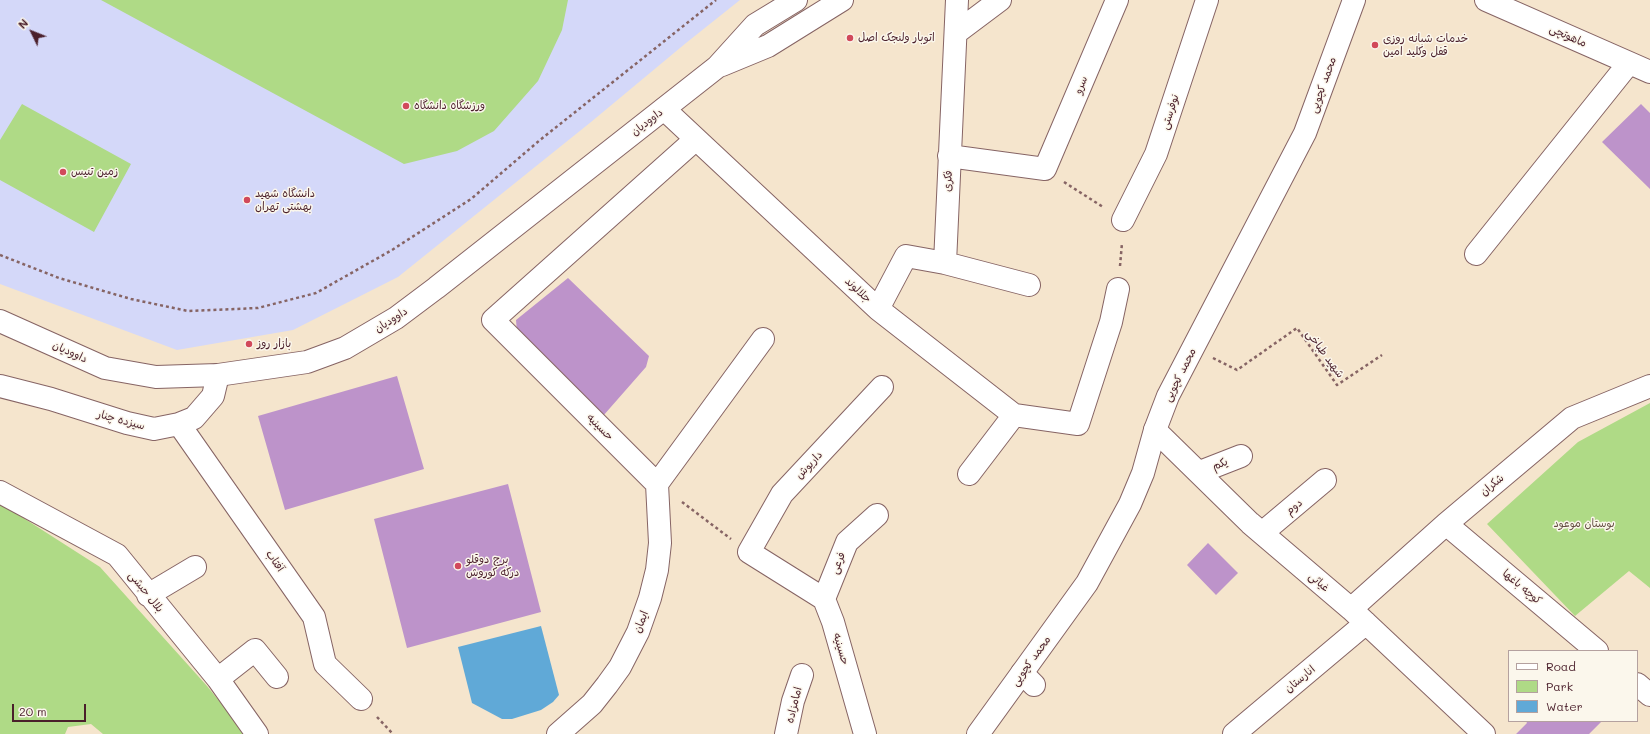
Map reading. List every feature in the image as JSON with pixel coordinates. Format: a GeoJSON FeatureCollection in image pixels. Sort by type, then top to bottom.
{"type":"FeatureCollection","features":[{"type":"Feature","properties":{"kind":"street","name":"داوودیان"},"geometry":{"type":"LineString","coordinates":[[0,321],[105,368],[156,377],[218,375],[307,362],[345,348],[390,322],[436,288],[717,67],[755,25],[796,0]]}},
{"type":"Feature","properties":{"kind":"street","name":"داوودیان"},"geometry":{"type":"LineString","coordinates":[[717,67],[768,46],[842,0]]}},
{"type":"Feature","properties":{"kind":"street","name":"فکری"},"geometry":{"type":"LineString","coordinates":[[944,263],[957,0]]}},
{"type":"Feature","properties":{"kind":"street"},"geometry":{"type":"LineString","coordinates":[[956,33],[1000,0]]}},
{"type":"Feature","properties":{"kind":"street","name":"سرو"},"geometry":{"type":"LineString","coordinates":[[1045,169],[1117,0]]}},
{"type":"Feature","properties":{"kind":"street","name":"نوفرستی"},"geometry":{"type":"LineString","coordinates":[[1124,220],[1156,154],[1207,0]]}},
{"type":"Feature","properties":{"kind":"street","name":"محمد کچویی"},"geometry":{"type":"LineString","coordinates":[[978,734],[1028,679],[1087,583],[1126,511],[1143,473],[1155,430],[1168,396],[1305,133],[1354,0]]}},
{"type":"Feature","properties":{"kind":"street","name":"ماهوتچی"},"geometry":{"type":"LineString","coordinates":[[1486,0],[1650,72]]}},
{"type":"Feature","properties":{"kind":"street"},"geometry":{"type":"LineString","coordinates":[[1476,254],[1629,63]]}},
{"type":"Feature","properties":{"kind":"street","name":"جلالوند"},"geometry":{"type":"LineString","coordinates":[[664,108],[878,309],[1014,415],[1078,424],[1111,322],[1118,289]]}},
{"type":"Feature","properties":{"kind":"street","name":"حسینیه"},"geometry":{"type":"LineString","coordinates":[[658,484],[493,320],[696,138]]}},
{"type":"Feature","properties":{"kind":"street"},"geometry":{"type":"LineString","coordinates":[[949,156],[1045,169]]}},
{"type":"Feature","properties":{"kind":"street"},"geometry":{"type":"LineString","coordinates":[[878,309],[906,256],[944,263],[1029,285]]}},
{"type":"Feature","properties":{"kind":"street"},"geometry":{"type":"LineString","coordinates":[[658,484],[763,340]]}},
{"type":"Feature","properties":{"kind":"street","name":"سیزده چنار"},"geometry":{"type":"LineString","coordinates":[[0,386],[51,399],[127,423],[154,429],[179,424],[194,418],[213,396],[218,375]]}},
{"type":"Feature","properties":{"kind":"street","name":"شکران"},"geometry":{"type":"LineString","coordinates":[[1358,616],[1446,524],[1572,418],[1650,386]]}},
{"type":"Feature","properties":{"kind":"street","name":"داریوش"},"geometry":{"type":"LineString","coordinates":[[749,552],[782,494],[882,387]]}},
{"type":"Feature","properties":{"kind":"street"},"geometry":{"type":"LineString","coordinates":[[969,474],[1014,415]]}},
{"type":"Feature","properties":{"kind":"street","name":"آفتاب"},"geometry":{"type":"LineString","coordinates":[[179,424],[314,617],[325,664],[361,699]]}},
{"type":"Feature","properties":{"kind":"street","name":"غیاثی"},"geometry":{"type":"LineString","coordinates":[[1155,430],[1262,533],[1358,616],[1484,734]]}},
{"type":"Feature","properties":{"kind":"street","name":"یکم"},"geometry":{"type":"LineString","coordinates":[[1200,472],[1241,456]]}},
{"type":"Feature","properties":{"kind":"street","name":"دوم"},"geometry":{"type":"LineString","coordinates":[[1262,533],[1325,480]]}},
{"type":"Feature","properties":{"kind":"street","name":"ایمان"},"geometry":{"type":"LineString","coordinates":[[558,734],[592,704],[607,685],[620,667],[638,632],[650,598],[657,570],[660,543],[658,484]]}},
{"type":"Feature","properties":{"kind":"street","name":"بلال حبشی"},"geometry":{"type":"LineString","coordinates":[[0,492],[117,554],[148,595],[218,679],[257,734]]}},
{"type":"Feature","properties":{"kind":"street","name":"فرعی"},"geometry":{"type":"LineString","coordinates":[[824,599],[846,542],[877,515]]}},
{"type":"Feature","properties":{"kind":"street","name":"کوچه باغها"},"geometry":{"type":"LineString","coordinates":[[1446,524],[1597,650]]}},
{"type":"Feature","properties":{"kind":"street"},"geometry":{"type":"LineString","coordinates":[[749,552],[824,599]]}},
{"type":"Feature","properties":{"kind":"street"},"geometry":{"type":"LineString","coordinates":[[148,595],[195,567]]}},
{"type":"Feature","properties":{"kind":"street","name":"حسینیه"},"geometry":{"type":"LineString","coordinates":[[824,599],[833,622],[865,734]]}},
{"type":"Feature","properties":{"kind":"street","name":"انارستان"},"geometry":{"type":"LineString","coordinates":[[1234,734],[1358,616]]}},
{"type":"Feature","properties":{"kind":"street"},"geometry":{"type":"LineString","coordinates":[[218,679],[255,650],[277,677]]}},
{"type":"Feature","properties":{"kind":"street","name":"امامزاده"},"geometry":{"type":"LineString","coordinates":[[786,734],[793,701],[802,675]]}},
{"type":"Feature","properties":{"kind":"street"},"geometry":{"type":"LineString","coordinates":[[1638,685],[1650,695]]}},
{"type":"Feature","properties":{"kind":"path"},"geometry":{"type":"LineString","coordinates":[[0,255],[66,280],[131,299],[188,311],[258,308],[316,293],[392,250],[471,199],[540,140],[716,0]]}},
{"type":"Feature","properties":{"kind":"path"},"geometry":{"type":"LineString","coordinates":[[1045,169],[1124,220],[1118,289]]}},
{"type":"Feature","properties":{"kind":"path","name":"شهید طباخی"},"geometry":{"type":"LineString","coordinates":[[1193,349],[1237,370],[1296,328],[1337,385],[1382,355]]}},
{"type":"Feature","properties":{"kind":"path"},"geometry":{"type":"LineString","coordinates":[[658,484],[749,552]]}},
{"type":"Feature","properties":{"kind":"shaded area","name":"دانشگاه شهید بهشتی تهران"},"geometry":{"type":"Polygon","coordinates":[[[0,0],[740,0],[398,277],[293,330],[177,350],[0,284],[0,0]]]}},
{"type":"Feature","properties":{"kind":"green space","name":"ورزشگاه دانشگاه"},"geometry":{"type":"Polygon","coordinates":[[[101,0],[568,0],[562,30],[538,81],[494,131],[457,151],[404,164],[101,0]]]}},
{"type":"Feature","properties":{"kind":"green space","name":"زمین تنیس"},"geometry":{"type":"Polygon","coordinates":[[[22,104],[131,164],[94,232],[0,180],[0,140],[22,104]]]}},
{"type":"Feature","properties":{"kind":"green space","name":"بوستان موعود"},"geometry":{"type":"Polygon","coordinates":[[[1650,403],[1650,588],[1629,571],[1575,616],[1487,524],[1578,442],[1650,403]]]}},
{"type":"Feature","properties":{"kind":"green space"},"geometry":{"type":"Polygon","coordinates":[[[0,503],[100,567],[207,686],[246,734],[103,734],[91,724],[68,727],[65,734],[0,734],[0,503]]]}},
{"type":"Feature","properties":{"kind":"water"},"geometry":{"type":"Polygon","coordinates":[[[541,626],[559,695],[553,702],[541,710],[512,719],[502,719],[472,703],[458,647],[541,626]]]}},
{"type":"Feature","properties":{"kind":"building"},"geometry":{"type":"Polygon","coordinates":[[[1641,104],[1650,113],[1650,189],[1602,142],[1641,104]]]}},
{"type":"Feature","properties":{"kind":"building"},"geometry":{"type":"Polygon","coordinates":[[[568,278],[649,356],[646,367],[603,416],[517,332],[516,320],[568,278]]]}},
{"type":"Feature","properties":{"kind":"building"},"geometry":{"type":"Polygon","coordinates":[[[397,376],[424,469],[285,510],[258,416],[397,376]]]}},
{"type":"Feature","properties":{"kind":"building","name":"برج دوقلو درکه کوروش"},"geometry":{"type":"Polygon","coordinates":[[[508,484],[541,612],[407,648],[374,519],[508,484]]]}},
{"type":"Feature","properties":{"kind":"building"},"geometry":{"type":"Polygon","coordinates":[[[1208,543],[1238,573],[1216,595],[1187,565],[1208,543]]]}},
{"type":"Feature","properties":{"kind":"building"},"geometry":{"type":"Polygon","coordinates":[[[1601,722],[1589,734],[1516,734],[1527,723],[1601,722]]]}},
{"type":"Feature","properties":{"kind":"place","name":"اتوبار ولنجک اصل"},"geometry":{"type":"Point","coordinates":[850,38]}},
{"type":"Feature","properties":{"kind":"place","name":"خدمات شبانه روزی قفل وکلید امین"},"geometry":{"type":"Point","coordinates":[1375,45]}},
{"type":"Feature","properties":{"kind":"place","name":"ورزشگاه دانشگاه"},"geometry":{"type":"Point","coordinates":[406,106]}},
{"type":"Feature","properties":{"kind":"place","name":"زمین تنیس"},"geometry":{"type":"Point","coordinates":[63,172]}},
{"type":"Feature","properties":{"kind":"place","name":"دانشگاه شهید بهشتی تهران"},"geometry":{"type":"Point","coordinates":[247,200]}},
{"type":"Feature","properties":{"kind":"place","name":"بازار روز"},"geometry":{"type":"Point","coordinates":[249,344]}},
{"type":"Feature","properties":{"kind":"place","name":"برج دوقلو درکه کوروش"},"geometry":{"type":"Point","coordinates":[458,566]}}]}
